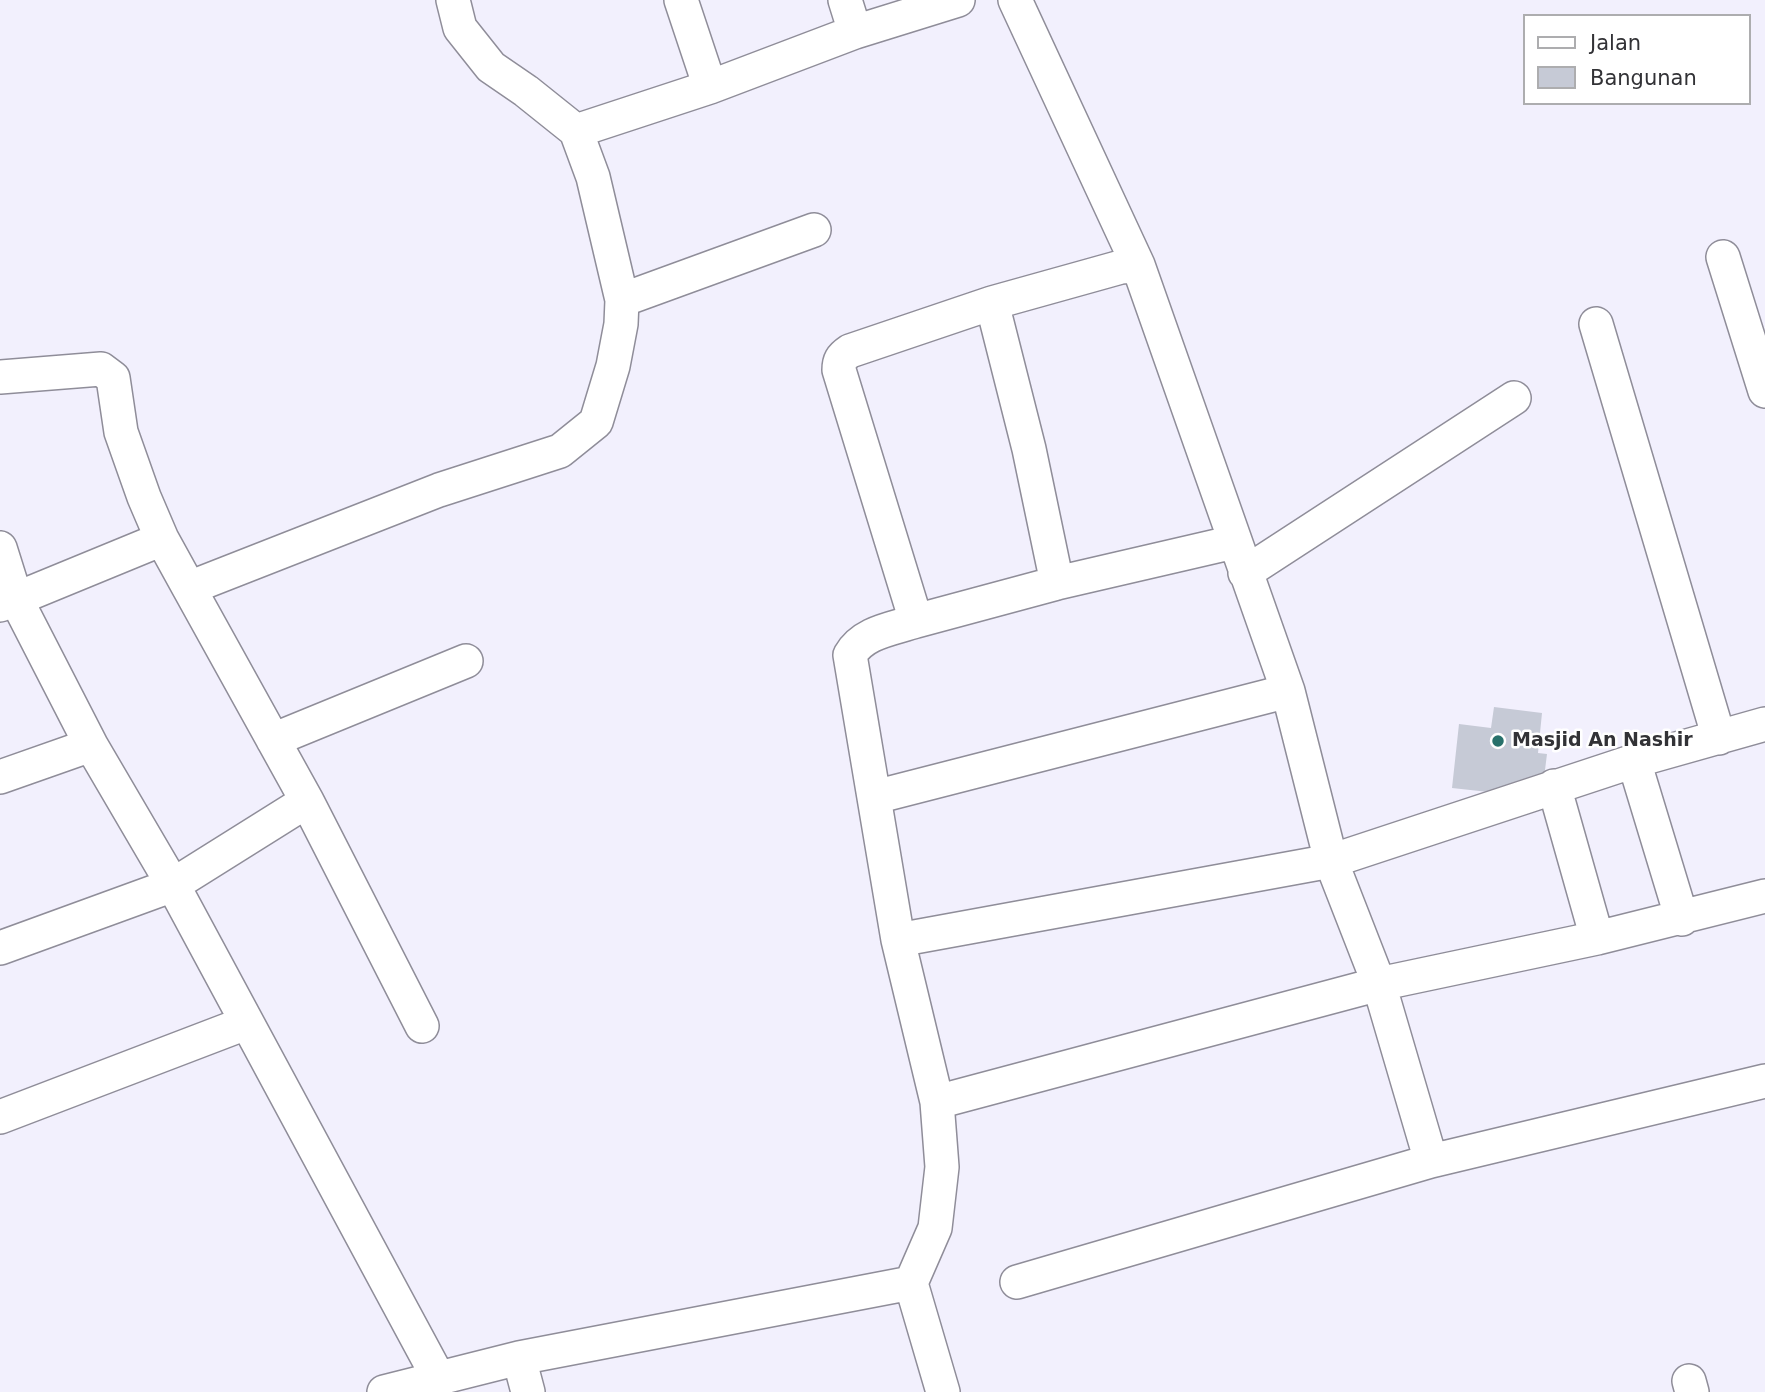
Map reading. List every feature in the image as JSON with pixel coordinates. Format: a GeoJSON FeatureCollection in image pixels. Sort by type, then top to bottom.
{"type":"FeatureCollection","features":[{"type":"Feature","properties":{"kind":"street"},"geometry":{"type":"LineString","coordinates":[[190,587],[439,489],[560,451],[596,422],[613,366],[621,324],[622,299],[593,177],[576,131],[526,90],[491,67],[460,28],[453,0]]}},
{"type":"Feature","properties":{"kind":"street"},"geometry":{"type":"LineString","coordinates":[[681,0],[710,87]]}},
{"type":"Feature","properties":{"kind":"street"},"geometry":{"type":"LineString","coordinates":[[845,0],[855,32]]}},
{"type":"Feature","properties":{"kind":"street"},"geometry":{"type":"LineString","coordinates":[[576,131],[710,87],[855,32],[958,0]]}},
{"type":"Feature","properties":{"kind":"street"},"geometry":{"type":"LineString","coordinates":[[1014,0],[1139,265],[1287,691],[1331,861],[1379,984],[1431,1161]]}},
{"type":"Feature","properties":{"kind":"street"},"geometry":{"type":"LineString","coordinates":[[622,299],[814,230]]}},
{"type":"Feature","properties":{"kind":"street"},"geometry":{"type":"LineString","coordinates":[[1723,257],[1765,391]]}},
{"type":"Feature","properties":{"kind":"street"},"geometry":{"type":"LineString","coordinates":[[916,621],[843,383],[839,362],[850,351],[992,303],[1121,267],[1139,265]]}},
{"type":"Feature","properties":{"kind":"street"},"geometry":{"type":"LineString","coordinates":[[992,303],[1029,449],[1057,583]]}},
{"type":"Feature","properties":{"kind":"street"},"geometry":{"type":"LineString","coordinates":[[1596,324],[1720,738]]}},
{"type":"Feature","properties":{"kind":"street"},"geometry":{"type":"LineString","coordinates":[[0,377],[101,369],[113,378],[121,432],[162,539],[307,802],[422,1026]]}},
{"type":"Feature","properties":{"kind":"street"},"geometry":{"type":"LineString","coordinates":[[943,1392],[911,1283],[935,1228],[942,1167],[937,1102],[898,940],[850,655],[855,646],[865,638],[916,621],[1057,583],[1239,557],[1514,398]]}},
{"type":"Feature","properties":{"kind":"street"},"geometry":{"type":"LineString","coordinates":[[8,602],[162,539]]}},
{"type":"Feature","properties":{"kind":"street"},"geometry":{"type":"LineString","coordinates":[[0,548],[8,602],[173,886],[439,1379]]}},
{"type":"Feature","properties":{"kind":"street"},"geometry":{"type":"LineString","coordinates":[[273,740],[466,661]]}},
{"type":"Feature","properties":{"kind":"street"},"geometry":{"type":"LineString","coordinates":[[875,797],[1287,691]]}},
{"type":"Feature","properties":{"kind":"street"},"geometry":{"type":"LineString","coordinates":[[898,940],[1331,861],[1554,786],[1765,724]]}},
{"type":"Feature","properties":{"kind":"street"},"geometry":{"type":"LineString","coordinates":[[0,778],[91,746]]}},
{"type":"Feature","properties":{"kind":"street"},"geometry":{"type":"LineString","coordinates":[[1634,761],[1682,919]]}},
{"type":"Feature","properties":{"kind":"street"},"geometry":{"type":"LineString","coordinates":[[1554,786],[1597,939]]}},
{"type":"Feature","properties":{"kind":"street"},"geometry":{"type":"LineString","coordinates":[[0,948],[173,886],[307,802]]}},
{"type":"Feature","properties":{"kind":"street"},"geometry":{"type":"LineString","coordinates":[[937,1102],[1379,984],[1682,919],[1763,905]]}},
{"type":"Feature","properties":{"kind":"street"},"geometry":{"type":"LineString","coordinates":[[0,1118],[246,1023]]}},
{"type":"Feature","properties":{"kind":"street"},"geometry":{"type":"LineString","coordinates":[[1017,1282],[1431,1161],[1765,1081]]}},
{"type":"Feature","properties":{"kind":"street"},"geometry":{"type":"LineString","coordinates":[[384,1392],[519,1358],[911,1283]]}},
{"type":"Feature","properties":{"kind":"street"},"geometry":{"type":"LineString","coordinates":[[519,1358],[528,1392]]}},
{"type":"Feature","properties":{"kind":"building","name":"Masjid An Nashir"},"geometry":{"type":"Polygon","coordinates":[[[1494,707],[1542,713],[1538,753],[1547,754],[1543,786],[1516,795],[1452,788],[1459,724],[1491,728],[1494,707]]]}},
{"type":"Feature","properties":{"kind":"place","name":"Masjid An Nashir"},"geometry":{"type":"Point","coordinates":[1498,741]}}]}
